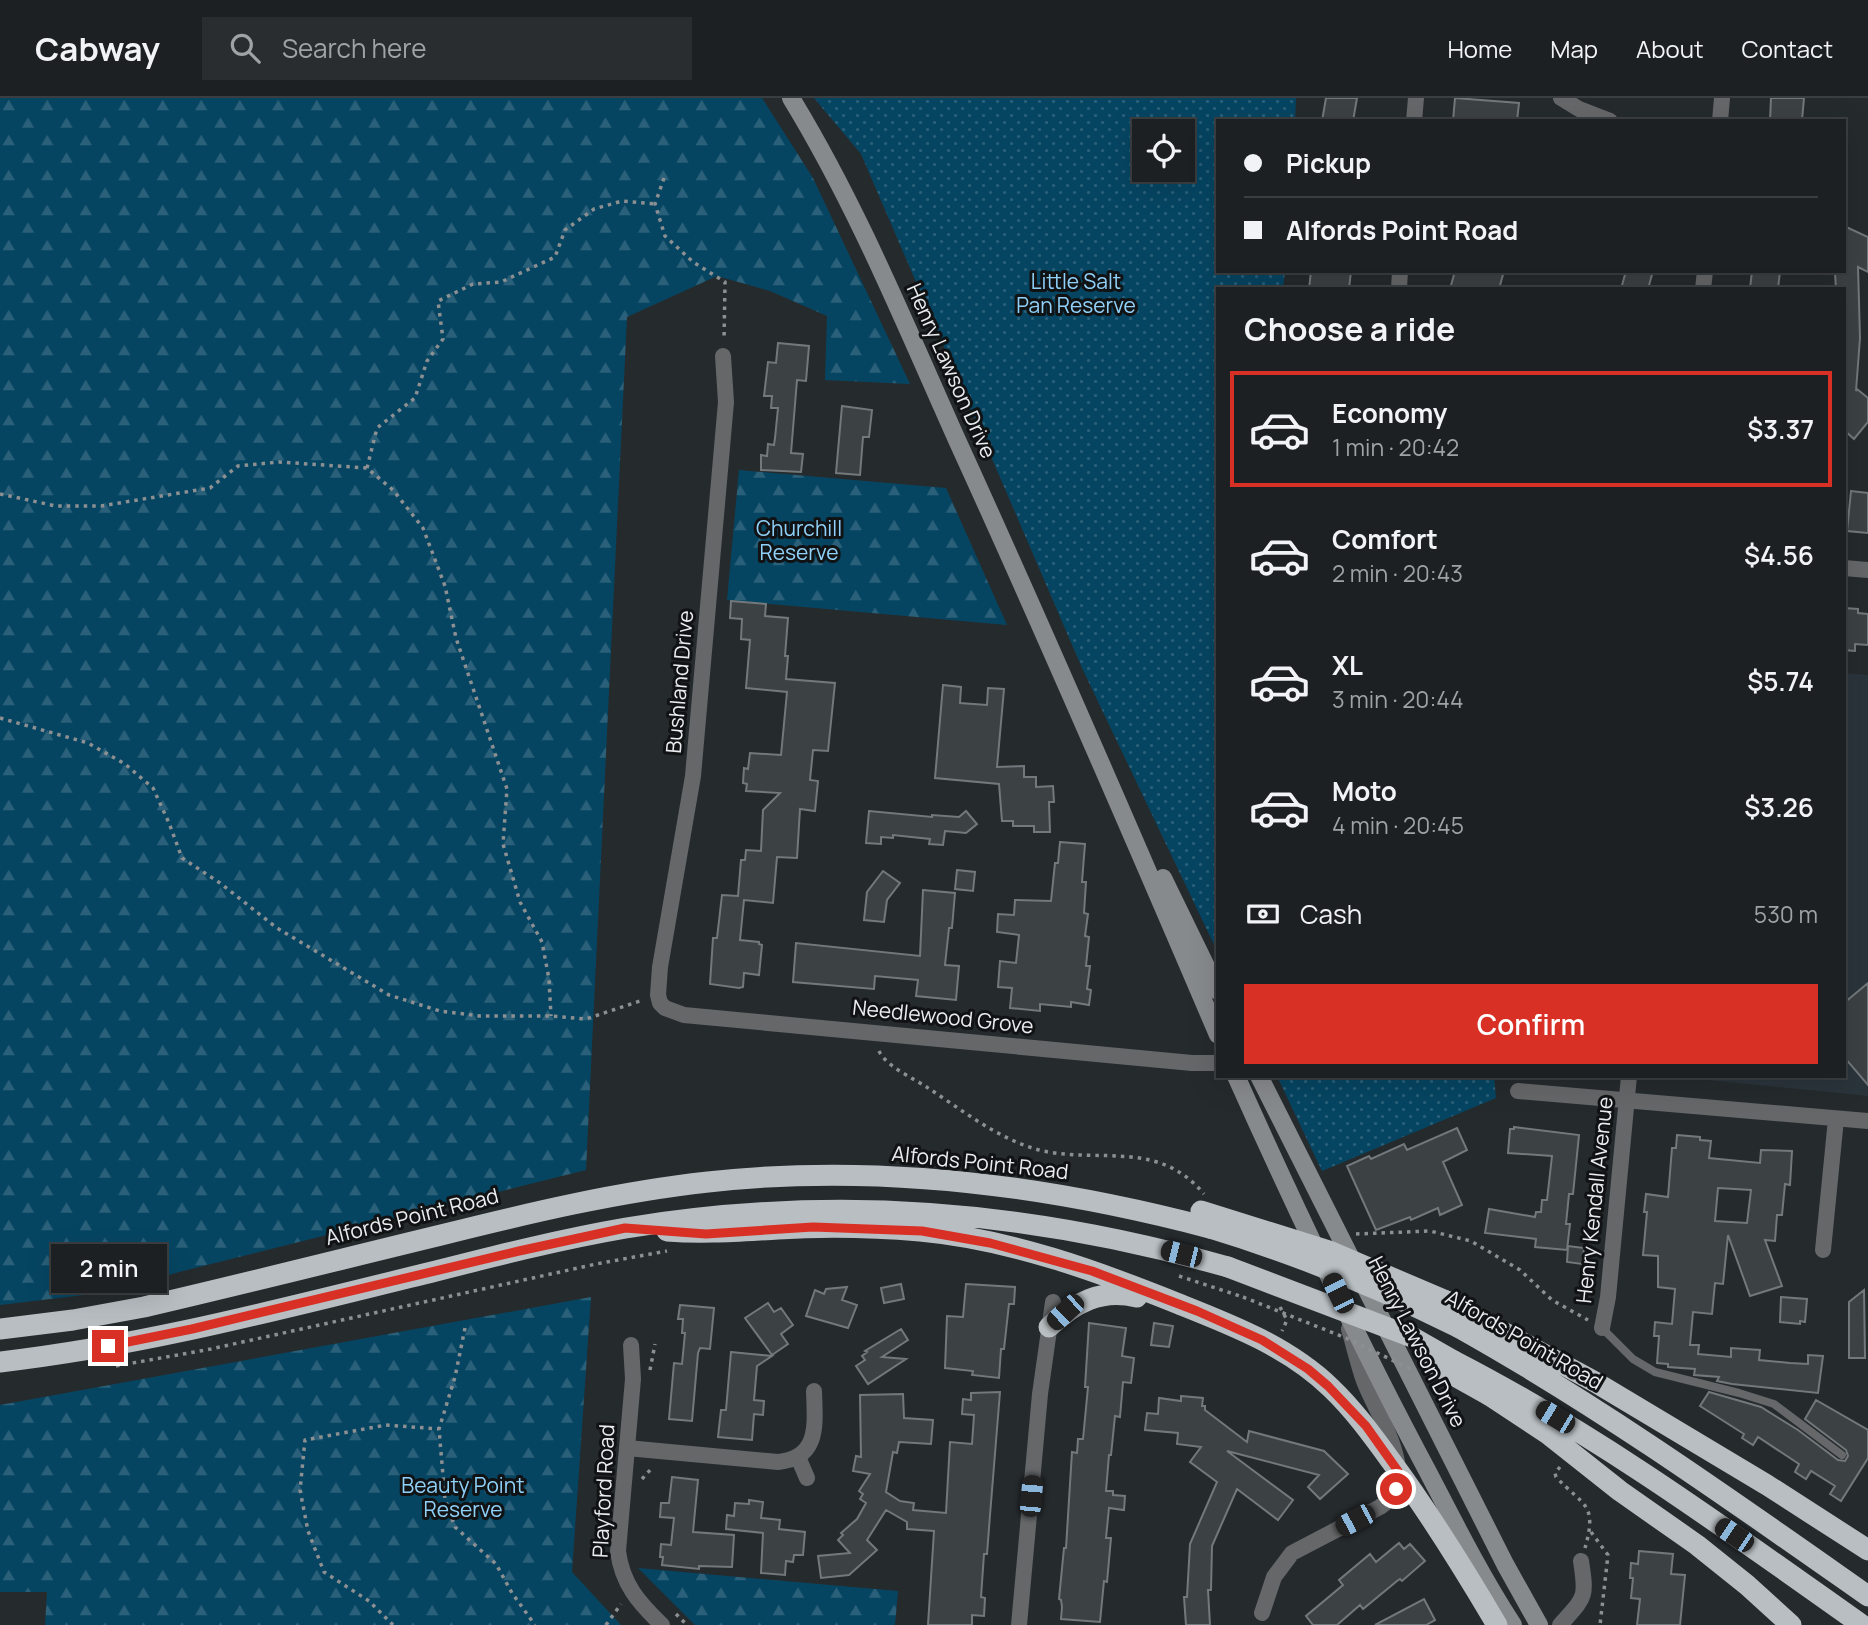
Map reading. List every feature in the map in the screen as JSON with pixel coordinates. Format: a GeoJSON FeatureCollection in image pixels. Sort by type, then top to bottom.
{"type":"FeatureCollection","features":[{"type":"Feature","properties":{"kind":"highway","name":"Alfords Point Road"},"geometry":{"type":"LineString","coordinates":[[0,1329],[73,1320],[144,1307],[541,1210],[629,1192],[741,1179],[864,1174],[1026,1190],[1205,1220],[1392,1295],[1458,1327],[1546,1378],[1634,1434],[1868,1596]]}},
{"type":"Feature","properties":{"kind":"highway"},"geometry":{"type":"LineString","coordinates":[[0,1362],[79,1351],[192,1329],[523,1250],[625,1228],[686,1219],[797,1210],[926,1212],[1014,1220],[1137,1243],[1228,1267],[1412,1338],[1492,1388],[1651,1478],[1862,1625]]}},
{"type":"Feature","properties":{"kind":"highway"},"geometry":{"type":"LineString","coordinates":[[1205,1220],[1329,1251],[1446,1301],[1595,1382],[1868,1549]]}},
{"type":"Feature","properties":{"kind":"highway"},"geometry":{"type":"LineString","coordinates":[[625,1228],[706,1234],[848,1228],[910,1230],[949,1235],[1004,1246],[1069,1264],[1197,1311],[1262,1340],[1308,1369],[1348,1406],[1443,1534],[1497,1625]]}},
{"type":"Feature","properties":{"kind":"highway"},"geometry":{"type":"LineString","coordinates":[[1049,1327],[1075,1305],[1112,1293],[1197,1311]]}},
{"type":"Feature","properties":{"kind":"highway"},"geometry":{"type":"LineString","coordinates":[[1492,1388],[1620,1491],[1697,1545],[1791,1625]]}},
{"type":"Feature","properties":{"kind":"main road","name":"Henry Lawson Drive"},"geometry":{"type":"LineString","coordinates":[[791,98],[844,191],[1060,667],[1216,1030]]}},
{"type":"Feature","properties":{"kind":"main road","name":"Henry Lawson Drive"},"geometry":{"type":"LineString","coordinates":[[1060,667],[1216,987]]}},
{"type":"Feature","properties":{"kind":"main road"},"geometry":{"type":"LineString","coordinates":[[1237,1078],[1287,1191],[1406,1431],[1470,1553],[1513,1625]]}},
{"type":"Feature","properties":{"kind":"main road","name":"Henry Lawson Drive"},"geometry":{"type":"LineString","coordinates":[[1260,1078],[1505,1564],[1539,1625]]}},
{"type":"Feature","properties":{"kind":"street"},"geometry":{"type":"LineString","coordinates":[[1414,119],[1416,98]]}},
{"type":"Feature","properties":{"kind":"street"},"geometry":{"type":"LineString","coordinates":[[1561,98],[1579,109],[1605,119]]}},
{"type":"Feature","properties":{"kind":"street"},"geometry":{"type":"LineString","coordinates":[[1720,119],[1722,98]]}},
{"type":"Feature","properties":{"kind":"street","name":"Bushland Drive"},"geometry":{"type":"LineString","coordinates":[[662,1002],[662,951],[694,765],[725,425],[723,356]]}},
{"type":"Feature","properties":{"kind":"street"},"geometry":{"type":"LineString","coordinates":[[1846,568],[1868,570]]}},
{"type":"Feature","properties":{"kind":"street","name":"Needlewood Grove"},"geometry":{"type":"LineString","coordinates":[[662,1002],[684,1014],[1192,1063],[1216,1063]]}},
{"type":"Feature","properties":{"kind":"street","name":"Henry Kendall Avenue"},"geometry":{"type":"LineString","coordinates":[[1602,1328],[1608,1297],[1629,1078]]}},
{"type":"Feature","properties":{"kind":"street"},"geometry":{"type":"LineString","coordinates":[[1518,1091],[1868,1121]]}},
{"type":"Feature","properties":{"kind":"street"},"geometry":{"type":"LineString","coordinates":[[1823,1250],[1836,1118]]}},
{"type":"Feature","properties":{"kind":"street"},"geometry":{"type":"LineString","coordinates":[[1262,1614],[1274,1577],[1292,1553],[1390,1500],[1396,1489],[1398,1471],[1393,1446],[1364,1382],[1338,1293]]}},
{"type":"Feature","properties":{"kind":"street"},"geometry":{"type":"LineString","coordinates":[[1019,1625],[1053,1302]]}},
{"type":"Feature","properties":{"kind":"street","name":"Playford Road"},"geometry":{"type":"LineString","coordinates":[[631,1345],[633,1379],[618,1551],[624,1578],[631,1592],[662,1625]]}},
{"type":"Feature","properties":{"kind":"street"},"geometry":{"type":"LineString","coordinates":[[627,1448],[778,1462],[798,1457],[807,1449],[812,1438],[814,1391]]}},
{"type":"Feature","properties":{"kind":"street"},"geometry":{"type":"LineString","coordinates":[[798,1457],[807,1478]]}},
{"type":"Feature","properties":{"kind":"street"},"geometry":{"type":"LineString","coordinates":[[1560,1625],[1582,1601],[1585,1590],[1581,1561]]}},
{"type":"Feature","properties":{"kind":"lane"},"geometry":{"type":"LineString","coordinates":[[1602,1328],[1633,1359],[1655,1372],[1774,1404],[1842,1455]]}},
{"type":"Feature","properties":{"kind":"path"},"geometry":{"type":"LineString","coordinates":[[664,178],[655,204],[665,236],[693,262],[725,282],[723,356]]}},
{"type":"Feature","properties":{"kind":"path"},"geometry":{"type":"LineString","coordinates":[[367,468],[377,428],[415,398],[427,361],[443,339],[438,301],[473,284],[501,282],[555,257],[565,230],[594,208],[622,201],[655,204]]}},
{"type":"Feature","properties":{"kind":"path"},"geometry":{"type":"LineString","coordinates":[[0,494],[56,506],[101,506],[210,488],[238,466],[279,462],[367,468],[393,490],[423,528],[445,586],[456,638],[507,789],[503,844],[520,902],[542,942],[549,979],[551,1016]]}},
{"type":"Feature","properties":{"kind":"path"},"geometry":{"type":"LineString","coordinates":[[0,719],[88,743],[125,764],[153,788],[182,858],[220,883],[277,928],[389,995],[440,1011],[480,1016],[586,1019],[662,1002]]}},
{"type":"Feature","properties":{"kind":"path"},"geometry":{"type":"LineString","coordinates":[[1338,1235],[1430,1231],[1471,1241],[1520,1270],[1552,1300],[1602,1328]]}},
{"type":"Feature","properties":{"kind":"path"},"geometry":{"type":"LineString","coordinates":[[108,1367],[211,1349],[596,1264],[677,1250]]}},
{"type":"Feature","properties":{"kind":"path"},"geometry":{"type":"LineString","coordinates":[[1178,1275],[1334,1332],[1418,1373]]}},
{"type":"Feature","properties":{"kind":"path"},"geometry":{"type":"LineString","coordinates":[[465,1328],[455,1377],[439,1429],[445,1499],[456,1527],[496,1564],[534,1625]]}},
{"type":"Feature","properties":{"kind":"path"},"geometry":{"type":"LineString","coordinates":[[393,1625],[369,1601],[324,1572],[308,1531],[300,1490],[305,1440],[386,1425],[439,1429]]}},
{"type":"Feature","properties":{"kind":"path"},"geometry":{"type":"LineString","coordinates":[[1561,1465],[1555,1473],[1556,1477],[1584,1503],[1591,1520],[1581,1561]]}},
{"type":"Feature","properties":{"kind":"path"},"geometry":{"type":"LineString","coordinates":[[641,1490],[642,1477],[651,1469]]}},
{"type":"Feature","properties":{"kind":"path"},"geometry":{"type":"LineString","coordinates":[[1590,1531],[1608,1555],[1600,1625]]}},
{"type":"Feature","properties":{"kind":"path"},"geometry":{"type":"LineString","coordinates":[[606,1625],[631,1592]]}},
{"type":"Feature","properties":{"kind":"path"},"geometry":{"type":"LineString","coordinates":[[667,1606],[687,1625]]}},
{"type":"Feature","properties":{"kind":"shaded area"},"geometry":{"type":"Polygon","coordinates":[[[1846,673],[1868,675],[1868,1096],[1686,1078],[1846,1078],[1846,673]]]}},
{"type":"Feature","properties":{"kind":"green space"},"geometry":{"type":"Polygon","coordinates":[[[0,98],[762,98],[813,178],[910,384],[825,380],[827,316],[770,291],[717,276],[627,317],[586,1170],[109,1292],[0,1305],[0,98]]]}},
{"type":"Feature","properties":{"kind":"green space","name":"Little Salt Pan Reserve"},"geometry":{"type":"Polygon","coordinates":[[[814,98],[1296,98],[1295,119],[1216,119],[1216,273],[1285,273],[1283,287],[1216,287],[1216,949],[1082,668],[861,154],[814,98]]]}},
{"type":"Feature","properties":{"kind":"green space","name":"Churchill Reserve"},"geometry":{"type":"Polygon","coordinates":[[[739,470],[946,488],[1007,625],[727,600],[739,470]]]}},
{"type":"Feature","properties":{"kind":"green space"},"geometry":{"type":"Polygon","coordinates":[[[1278,1078],[1494,1078],[1496,1098],[1322,1171],[1278,1078]]]}},
{"type":"Feature","properties":{"kind":"green space","name":"Beauty Point Reserve"},"geometry":{"type":"Polygon","coordinates":[[[591,1297],[572,1572],[621,1625],[45,1625],[47,1592],[0,1592],[0,1405],[591,1297]]]}},
{"type":"Feature","properties":{"kind":"green space"},"geometry":{"type":"Polygon","coordinates":[[[638,1568],[898,1591],[895,1625],[695,1625],[638,1568]]]}},
{"type":"Feature","properties":{"kind":"building"},"geometry":{"type":"Polygon","coordinates":[[[1326,98],[1357,98],[1353,119],[1322,119],[1326,98]]]}},
{"type":"Feature","properties":{"kind":"building"},"geometry":{"type":"Polygon","coordinates":[[[1455,98],[1519,103],[1517,119],[1453,119],[1455,98]]]}},
{"type":"Feature","properties":{"kind":"building"},"geometry":{"type":"Polygon","coordinates":[[[1771,98],[1804,98],[1802,119],[1770,119],[1771,98]]]}},
{"type":"Feature","properties":{"kind":"building"},"geometry":{"type":"Polygon","coordinates":[[[1846,227],[1868,237],[1868,272],[1858,267],[1860,338],[1856,391],[1857,389],[1868,398],[1868,422],[1854,439],[1846,432],[1846,287],[1836,287],[1835,273],[1846,273],[1846,227]]]}},
{"type":"Feature","properties":{"kind":"building"},"geometry":{"type":"Polygon","coordinates":[[[1311,273],[1351,273],[1349,287],[1309,287],[1311,273]]]}},
{"type":"Feature","properties":{"kind":"building"},"geometry":{"type":"Polygon","coordinates":[[[1454,273],[1503,273],[1500,287],[1451,287],[1454,273]]]}},
{"type":"Feature","properties":{"kind":"building"},"geometry":{"type":"Polygon","coordinates":[[[1625,273],[1652,273],[1649,287],[1622,287],[1625,273]]]}},
{"type":"Feature","properties":{"kind":"building"},"geometry":{"type":"Polygon","coordinates":[[[1752,273],[1780,273],[1778,287],[1750,287],[1752,273]]]}},
{"type":"Feature","properties":{"kind":"building"},"geometry":{"type":"Polygon","coordinates":[[[778,343],[809,346],[806,381],[797,380],[791,453],[803,454],[801,472],[761,470],[761,455],[767,456],[768,444],[774,445],[775,438],[778,408],[771,408],[772,396],[764,396],[768,362],[776,363],[778,343]]]}},
{"type":"Feature","properties":{"kind":"building"},"geometry":{"type":"Polygon","coordinates":[[[842,406],[872,410],[869,437],[863,437],[860,475],[836,473],[842,406]]]}},
{"type":"Feature","properties":{"kind":"building"},"geometry":{"type":"Polygon","coordinates":[[[1851,491],[1868,493],[1868,533],[1847,531],[1851,491]]]}},
{"type":"Feature","properties":{"kind":"building"},"geometry":{"type":"Polygon","coordinates":[[[731,601],[766,604],[765,616],[788,618],[786,679],[835,683],[828,751],[813,750],[810,780],[818,781],[815,811],[800,809],[797,858],[777,857],[773,903],[744,900],[740,940],[759,942],[762,945],[759,975],[744,973],[743,987],[739,988],[710,984],[713,938],[717,938],[722,895],[738,896],[741,860],[745,860],[746,850],[761,851],[763,810],[780,793],[746,791],[747,784],[743,783],[744,768],[748,769],[750,753],[781,755],[787,692],[746,688],[750,640],[741,639],[742,619],[730,618],[731,601]]]}},
{"type":"Feature","properties":{"kind":"building"},"geometry":{"type":"Polygon","coordinates":[[[1846,608],[1858,609],[1858,613],[1868,614],[1868,645],[1855,644],[1855,651],[1846,650],[1846,608]]]}},
{"type":"Feature","properties":{"kind":"building"},"geometry":{"type":"Polygon","coordinates":[[[943,685],[961,687],[960,703],[987,705],[988,688],[1004,689],[997,767],[1024,766],[1024,777],[1036,777],[1036,787],[1053,786],[1054,802],[1049,802],[1050,832],[1034,832],[1034,826],[1013,826],[1013,821],[1002,821],[999,784],[935,778],[943,685]]]}},
{"type":"Feature","properties":{"kind":"building"},"geometry":{"type":"Polygon","coordinates":[[[869,811],[959,817],[966,811],[977,824],[966,833],[945,831],[943,845],[929,844],[930,839],[893,835],[893,838],[881,837],[881,844],[866,843],[869,811]]]}},
{"type":"Feature","properties":{"kind":"building"},"geometry":{"type":"Polygon","coordinates":[[[1060,842],[1085,844],[1082,882],[1086,882],[1084,913],[1088,914],[1085,936],[1089,937],[1086,966],[1090,966],[1087,989],[1091,990],[1089,1005],[1071,1002],[1071,1007],[1040,1004],[1040,1011],[1010,1008],[1012,988],[998,987],[1000,961],[1016,963],[1019,935],[997,932],[998,914],[1014,915],[1015,900],[1051,901],[1060,842]]]}},
{"type":"Feature","properties":{"kind":"building"},"geometry":{"type":"Polygon","coordinates":[[[957,870],[975,872],[973,891],[955,889],[957,870]]]}},
{"type":"Feature","properties":{"kind":"building"},"geometry":{"type":"Polygon","coordinates":[[[883,871],[900,883],[887,900],[884,922],[864,920],[867,892],[883,871]]]}},
{"type":"Feature","properties":{"kind":"building"},"geometry":{"type":"Polygon","coordinates":[[[923,890],[955,893],[945,965],[959,966],[956,1000],[916,996],[918,980],[875,976],[874,989],[793,982],[796,943],[920,956],[923,890]]]}},
{"type":"Feature","properties":{"kind":"building"},"geometry":{"type":"Polygon","coordinates":[[[1868,983],[1868,1085],[1846,1059],[1846,1001],[1868,983]]]}},
{"type":"Feature","properties":{"kind":"building"},"geometry":{"type":"Polygon","coordinates":[[[1514,1127],[1579,1135],[1573,1194],[1569,1194],[1567,1250],[1535,1247],[1536,1239],[1485,1233],[1489,1209],[1535,1217],[1536,1212],[1541,1212],[1542,1200],[1547,1200],[1552,1156],[1508,1153],[1510,1129],[1514,1127]]]}},
{"type":"Feature","properties":{"kind":"building"},"geometry":{"type":"Polygon","coordinates":[[[1457,1128],[1467,1150],[1443,1162],[1462,1205],[1440,1215],[1438,1208],[1411,1220],[1410,1217],[1376,1230],[1347,1166],[1369,1156],[1371,1159],[1404,1144],[1407,1150],[1457,1128]]]}},
{"type":"Feature","properties":{"kind":"building"},"geometry":{"type":"Polygon","coordinates":[[[1677,1135],[1711,1141],[1709,1158],[1760,1163],[1761,1150],[1792,1151],[1790,1185],[1785,1184],[1782,1215],[1777,1215],[1775,1241],[1765,1240],[1782,1286],[1750,1296],[1728,1235],[1723,1284],[1715,1283],[1712,1314],[1693,1312],[1690,1345],[1699,1345],[1698,1354],[1731,1357],[1731,1348],[1760,1350],[1759,1360],[1790,1363],[1808,1364],[1808,1355],[1823,1356],[1818,1393],[1732,1384],[1717,1381],[1719,1377],[1694,1375],[1695,1369],[1668,1367],[1668,1364],[1657,1363],[1659,1336],[1654,1336],[1655,1322],[1672,1324],[1675,1289],[1658,1287],[1658,1256],[1643,1255],[1647,1212],[1644,1212],[1646,1194],[1668,1197],[1672,1148],[1676,1148],[1677,1135]],[[1718,1188],[1715,1221],[1747,1223],[1751,1190],[1718,1188]]]}},
{"type":"Feature","properties":{"kind":"building"},"geometry":{"type":"Polygon","coordinates":[[[1568,1246],[1584,1248],[1582,1264],[1567,1262],[1568,1246]]]}},
{"type":"Feature","properties":{"kind":"building"},"geometry":{"type":"Polygon","coordinates":[[[901,1284],[904,1299],[884,1303],[881,1288],[901,1284]]]}},
{"type":"Feature","properties":{"kind":"building"},"geometry":{"type":"Polygon","coordinates":[[[966,1284],[1015,1287],[1014,1304],[1009,1304],[1004,1349],[1001,1349],[999,1378],[972,1375],[973,1371],[945,1368],[947,1316],[963,1317],[966,1284]]]}},
{"type":"Feature","properties":{"kind":"building"},"geometry":{"type":"Polygon","coordinates":[[[847,1287],[842,1300],[857,1305],[848,1328],[806,1316],[815,1290],[824,1294],[826,1289],[847,1287]]]}},
{"type":"Feature","properties":{"kind":"building"},"geometry":{"type":"Polygon","coordinates":[[[1864,1290],[1865,1358],[1849,1358],[1849,1302],[1864,1290]]]}},
{"type":"Feature","properties":{"kind":"building"},"geometry":{"type":"Polygon","coordinates":[[[1781,1297],[1807,1299],[1805,1322],[1780,1322],[1781,1297]]]}},
{"type":"Feature","properties":{"kind":"building"},"geometry":{"type":"Polygon","coordinates":[[[768,1303],[774,1312],[781,1308],[793,1325],[781,1334],[788,1344],[772,1355],[745,1318],[768,1303]]]}},
{"type":"Feature","properties":{"kind":"building"},"geometry":{"type":"Polygon","coordinates":[[[680,1305],[714,1308],[710,1349],[700,1348],[698,1353],[692,1421],[669,1419],[674,1363],[682,1364],[685,1333],[682,1333],[683,1319],[678,1319],[680,1305]]]}},
{"type":"Feature","properties":{"kind":"building"},"geometry":{"type":"Polygon","coordinates":[[[1089,1323],[1126,1328],[1122,1356],[1134,1358],[1131,1383],[1123,1382],[1120,1417],[1115,1416],[1109,1455],[1106,1491],[1125,1496],[1124,1510],[1109,1508],[1106,1538],[1111,1538],[1100,1622],[1061,1619],[1062,1607],[1059,1599],[1066,1548],[1072,1452],[1077,1453],[1078,1439],[1083,1439],[1088,1387],[1085,1387],[1089,1323]]]}},
{"type":"Feature","properties":{"kind":"building"},"geometry":{"type":"Polygon","coordinates":[[[1154,1323],[1173,1326],[1169,1347],[1151,1345],[1154,1323]]]}},
{"type":"Feature","properties":{"kind":"building"},"geometry":{"type":"Polygon","coordinates":[[[901,1329],[908,1340],[882,1357],[906,1359],[868,1384],[856,1366],[865,1360],[862,1356],[867,1352],[865,1351],[901,1329]]]}},
{"type":"Feature","properties":{"kind":"building"},"geometry":{"type":"Polygon","coordinates":[[[731,1352],[772,1356],[757,1366],[754,1400],[764,1401],[763,1415],[754,1414],[752,1440],[718,1437],[721,1410],[726,1410],[731,1352]]]}},
{"type":"Feature","properties":{"kind":"building"},"geometry":{"type":"Polygon","coordinates":[[[1000,1392],[987,1554],[984,1554],[981,1597],[985,1598],[984,1616],[972,1615],[972,1625],[928,1625],[934,1531],[907,1529],[907,1522],[886,1510],[867,1540],[877,1550],[849,1575],[821,1578],[818,1556],[850,1553],[838,1540],[843,1535],[841,1533],[857,1519],[866,1503],[860,1499],[863,1494],[859,1491],[870,1474],[853,1471],[856,1456],[861,1457],[860,1395],[903,1394],[904,1418],[933,1420],[931,1444],[899,1442],[897,1453],[893,1452],[886,1492],[900,1501],[914,1503],[913,1510],[946,1513],[950,1442],[972,1444],[974,1415],[962,1414],[963,1399],[971,1400],[971,1393],[1000,1392]]]}},
{"type":"Feature","properties":{"kind":"building"},"geometry":{"type":"Polygon","coordinates":[[[1709,1392],[1761,1407],[1838,1460],[1845,1461],[1848,1456],[1846,1450],[1805,1419],[1816,1400],[1868,1430],[1868,1458],[1841,1501],[1830,1494],[1835,1486],[1811,1471],[1806,1479],[1795,1472],[1799,1464],[1758,1437],[1753,1445],[1742,1438],[1744,1434],[1700,1406],[1709,1392]]]}},
{"type":"Feature","properties":{"kind":"building"},"geometry":{"type":"Polygon","coordinates":[[[1181,1396],[1203,1398],[1202,1406],[1205,1406],[1205,1410],[1247,1442],[1249,1431],[1324,1451],[1348,1474],[1320,1499],[1308,1487],[1319,1475],[1227,1451],[1293,1500],[1278,1520],[1237,1489],[1212,1546],[1211,1590],[1208,1590],[1210,1625],[1186,1625],[1184,1597],[1187,1597],[1190,1544],[1217,1482],[1190,1462],[1201,1447],[1177,1444],[1178,1433],[1145,1430],[1147,1413],[1158,1414],[1159,1398],[1181,1401],[1181,1396]]]}},
{"type":"Feature","properties":{"kind":"building"},"geometry":{"type":"Polygon","coordinates":[[[672,1477],[698,1480],[693,1532],[734,1535],[732,1567],[699,1566],[699,1569],[662,1565],[661,1544],[671,1545],[674,1518],[660,1517],[661,1503],[669,1503],[672,1477]]]}},
{"type":"Feature","properties":{"kind":"building"},"geometry":{"type":"Polygon","coordinates":[[[749,1500],[763,1502],[761,1518],[780,1520],[779,1529],[805,1532],[803,1555],[794,1555],[793,1562],[786,1561],[785,1575],[761,1573],[763,1533],[726,1529],[727,1515],[734,1516],[735,1503],[749,1504],[749,1500]]]}},
{"type":"Feature","properties":{"kind":"building"},"geometry":{"type":"Polygon","coordinates":[[[1399,1543],[1404,1549],[1410,1544],[1425,1561],[1363,1609],[1360,1605],[1337,1625],[1313,1625],[1306,1616],[1343,1585],[1339,1580],[1370,1554],[1376,1562],[1399,1543]]]}},
{"type":"Feature","properties":{"kind":"building"},"geometry":{"type":"Polygon","coordinates":[[[1639,1551],[1673,1554],[1671,1574],[1685,1575],[1680,1625],[1637,1625],[1640,1599],[1631,1598],[1633,1578],[1630,1578],[1631,1563],[1638,1564],[1639,1551]]]}},
{"type":"Feature","properties":{"kind":"building"},"geometry":{"type":"Polygon","coordinates":[[[1424,1599],[1435,1620],[1426,1625],[1375,1625],[1424,1599]]]}},
{"type":"Feature","properties":{"kind":"route"},"geometry":{"type":"LineString","coordinates":[[108,1346],[192,1329],[625,1228],[706,1234],[813,1227],[922,1231],[975,1239],[1092,1271],[1197,1311],[1262,1340],[1308,1369],[1366,1426],[1398,1471],[1396,1489]]}}]}
